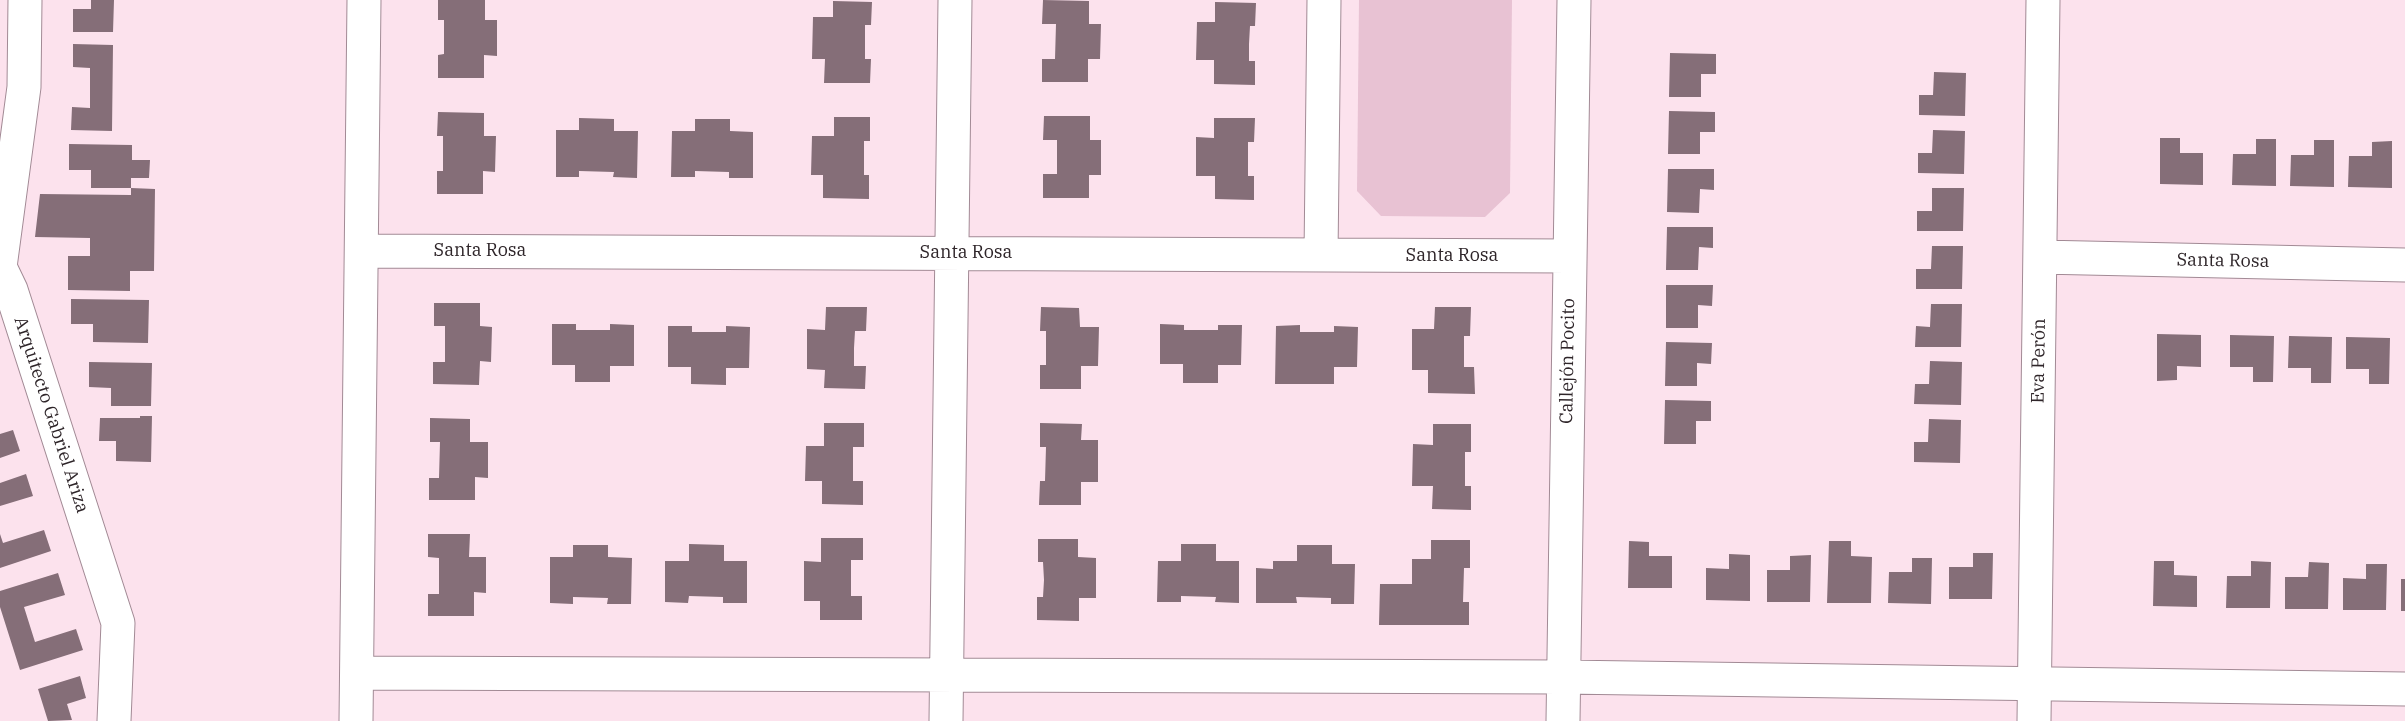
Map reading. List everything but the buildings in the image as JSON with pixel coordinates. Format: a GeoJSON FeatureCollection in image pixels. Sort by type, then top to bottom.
{"type":"FeatureCollection","features":[{"type":"Feature","properties":{"kind":"street","name":"Arquitecto Gabriel Ariza"},"geometry":{"type":"LineString","coordinates":[[25,0],[24,87],[0,267],[11,290],[118,623],[114,721]]}},
{"type":"Feature","properties":{"kind":"street"},"geometry":{"type":"LineString","coordinates":[[356,721],[364,0]]}},
{"type":"Feature","properties":{"kind":"street"},"geometry":{"type":"LineString","coordinates":[[946,721],[955,0]]}},
{"type":"Feature","properties":{"kind":"street"},"geometry":{"type":"LineString","coordinates":[[1322,255],[1324,0]]}},
{"type":"Feature","properties":{"kind":"street","name":"Callejón Pocito"},"geometry":{"type":"LineString","coordinates":[[1563,721],[1574,0]]}},
{"type":"Feature","properties":{"kind":"street","name":"Eva Perón"},"geometry":{"type":"LineString","coordinates":[[2034,721],[2043,0]]}},
{"type":"Feature","properties":{"kind":"street","name":"Santa Rosa"},"geometry":{"type":"LineString","coordinates":[[362,251],[1570,256]]}},
{"type":"Feature","properties":{"kind":"street","name":"Santa Rosa"},"geometry":{"type":"LineString","coordinates":[[2040,257],[2405,265]]}},
{"type":"Feature","properties":{"kind":"street"},"geometry":{"type":"LineString","coordinates":[[357,673],[1563,677],[2405,689]]}},
{"type":"Feature","properties":{"kind":"shaded area"},"geometry":{"type":"Polygon","coordinates":[[[1359,0],[1512,0],[1510,193],[1485,217],[1381,216],[1357,191],[1359,0]]]}}]}
